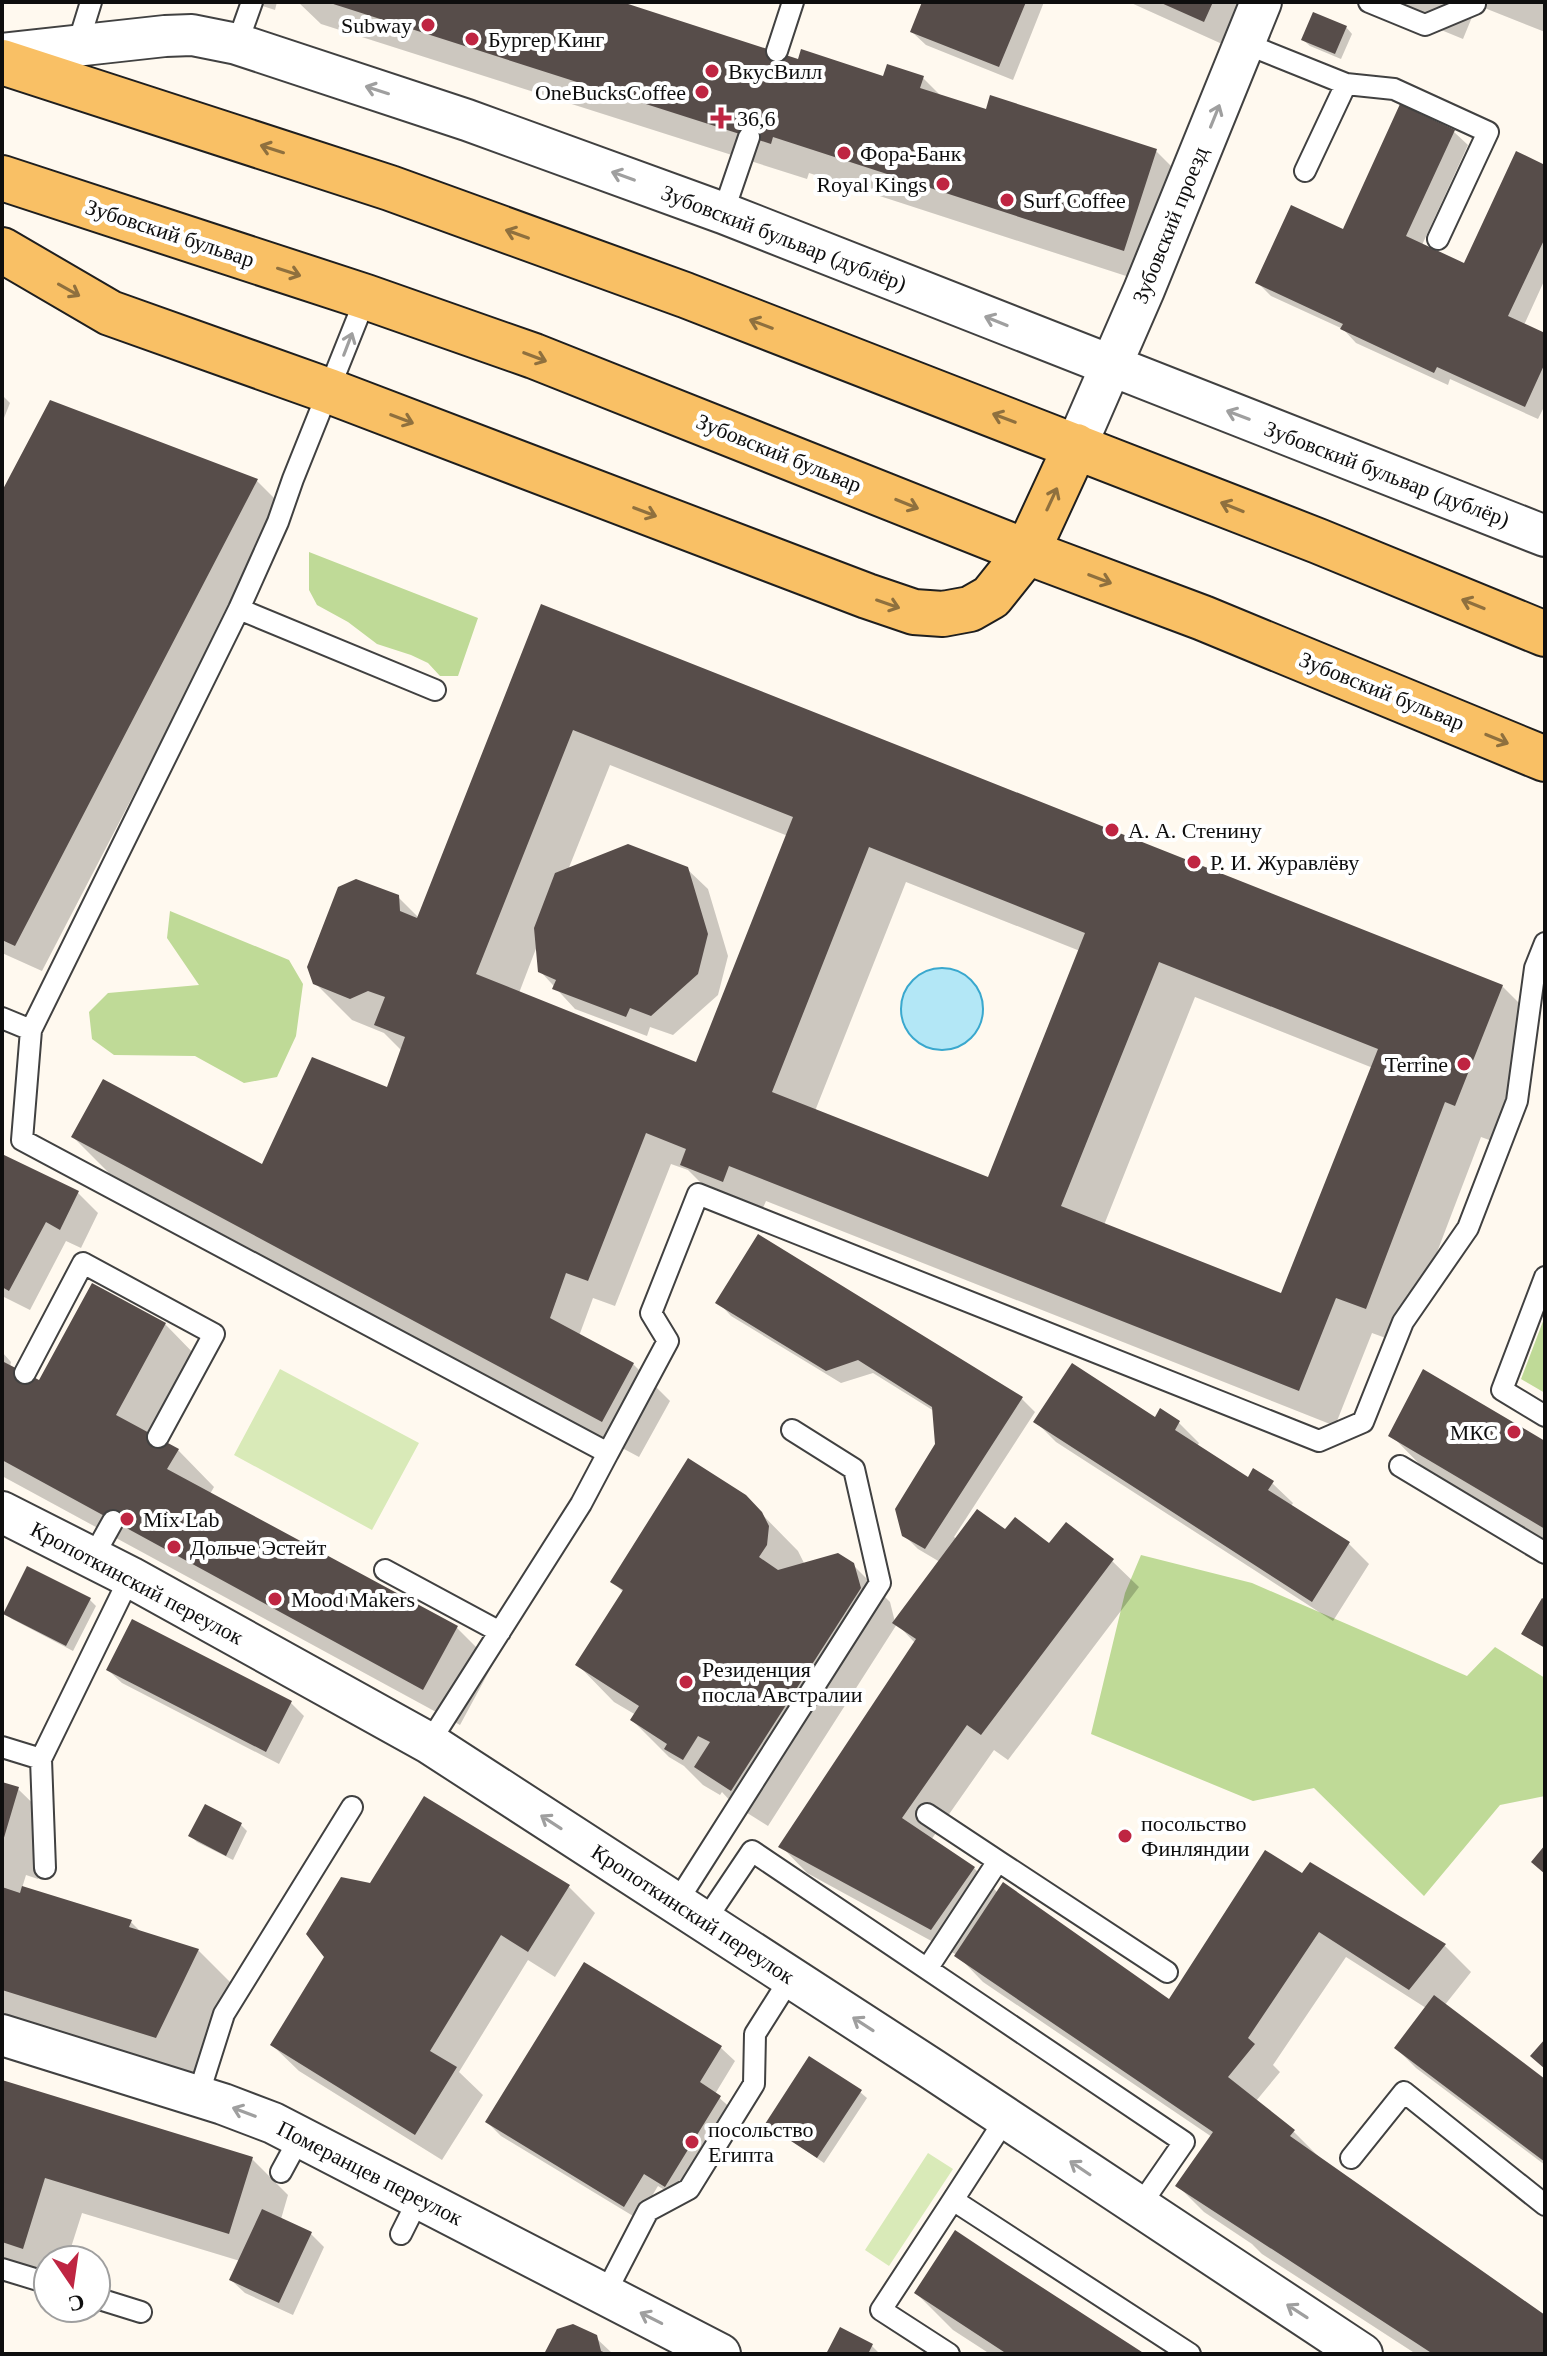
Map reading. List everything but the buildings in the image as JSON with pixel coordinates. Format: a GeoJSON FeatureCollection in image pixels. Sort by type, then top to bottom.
{"type":"FeatureCollection","features":[{"type":"Feature","properties":{"kind":"main road"},"geometry":{"type":"LineString","coordinates":[[2,62],[390,188],[685,295],[1076,446],[1545,634]]}},
{"type":"Feature","properties":{"kind":"main road","name":"Зубовский бульвар"},"geometry":{"type":"LineString","coordinates":[[2,178],[366,297],[534,356],[1027,552],[1203,618],[1545,759]]}},
{"type":"Feature","properties":{"kind":"main road"},"geometry":{"type":"LineString","coordinates":[[2,250],[110,313],[329,391],[914,612],[943,614],[970,609],[991,597],[1027,552],[1076,446]]}},
{"type":"Feature","properties":{"kind":"street","name":"Зубовский проезд"},"geometry":{"type":"LineString","coordinates":[[1076,446],[1144,290],[1261,2]]}},
{"type":"Feature","properties":{"kind":"street","name":"Зубовский бульвар (дублёр)"},"geometry":{"type":"LineString","coordinates":[[2,54],[165,36],[192,35],[237,44],[467,120],[723,213],[1545,536]]}},
{"type":"Feature","properties":{"kind":"street","name":"Кропоткинский переулок"},"geometry":{"type":"LineString","coordinates":[[2,1512],[130,1577],[429,1743],[791,1977],[1362,2354]]}},
{"type":"Feature","properties":{"kind":"street","name":"Померанцев переулок"},"geometry":{"type":"LineString","coordinates":[[2,2035],[198,2096],[273,2123],[720,2354]]}},
{"type":"Feature","properties":{"kind":"lane"},"geometry":{"type":"LineString","coordinates":[[78,44],[91,2]]}},
{"type":"Feature","properties":{"kind":"lane"},"geometry":{"type":"LineString","coordinates":[[237,44],[252,2]]}},
{"type":"Feature","properties":{"kind":"lane"},"geometry":{"type":"LineString","coordinates":[[777,51],[793,2]]}},
{"type":"Feature","properties":{"kind":"lane"},"geometry":{"type":"LineString","coordinates":[[1369,2],[1425,25],[1475,4]]}},
{"type":"Feature","properties":{"kind":"lane"},"geometry":{"type":"LineString","coordinates":[[1244,43],[1346,84],[1394,89],[1488,132],[1438,239]]}},
{"type":"Feature","properties":{"kind":"lane"},"geometry":{"type":"LineString","coordinates":[[1305,171],[1346,84]]}},
{"type":"Feature","properties":{"kind":"lane"},"geometry":{"type":"LineString","coordinates":[[723,213],[749,137]]}},
{"type":"Feature","properties":{"kind":"lane"},"geometry":{"type":"LineString","coordinates":[[366,297],[278,522],[239,609],[31,1030],[22,1140],[608,1453]]}},
{"type":"Feature","properties":{"kind":"lane"},"geometry":{"type":"LineString","coordinates":[[239,609],[435,690]]}},
{"type":"Feature","properties":{"kind":"lane"},"geometry":{"type":"LineString","coordinates":[[429,1743],[581,1504],[668,1341],[651,1313],[698,1194],[1319,1441],[1363,1422],[1403,1322],[1468,1228],[1517,1101],[1535,968],[1545,943]]}},
{"type":"Feature","properties":{"kind":"lane"},"geometry":{"type":"LineString","coordinates":[[2,1018],[31,1030]]}},
{"type":"Feature","properties":{"kind":"lane"},"geometry":{"type":"LineString","coordinates":[[25,1373],[83,1263],[214,1334],[158,1437]]}},
{"type":"Feature","properties":{"kind":"lane"},"geometry":{"type":"LineString","coordinates":[[1545,1277],[1502,1390],[1545,1416]]}},
{"type":"Feature","properties":{"kind":"lane"},"geometry":{"type":"LineString","coordinates":[[691,1912],[880,1583],[854,1469],[792,1430]]}},
{"type":"Feature","properties":{"kind":"lane"},"geometry":{"type":"LineString","coordinates":[[1400,1466],[1545,1553]]}},
{"type":"Feature","properties":{"kind":"lane"},"geometry":{"type":"LineString","coordinates":[[93,1557],[113,1521]]}},
{"type":"Feature","properties":{"kind":"lane"},"geometry":{"type":"LineString","coordinates":[[385,1570],[500,1632]]}},
{"type":"Feature","properties":{"kind":"lane"},"geometry":{"type":"LineString","coordinates":[[45,1868],[41,1759],[130,1577]]}},
{"type":"Feature","properties":{"kind":"lane"},"geometry":{"type":"LineString","coordinates":[[2,1747],[41,1759]]}},
{"type":"Feature","properties":{"kind":"lane"},"geometry":{"type":"LineString","coordinates":[[198,2096],[224,2014],[352,1807]]}},
{"type":"Feature","properties":{"kind":"lane"},"geometry":{"type":"LineString","coordinates":[[927,1814],[1167,1972]]}},
{"type":"Feature","properties":{"kind":"lane"},"geometry":{"type":"LineString","coordinates":[[691,1912],[752,1851],[1184,2142],[1139,2207]]}},
{"type":"Feature","properties":{"kind":"lane"},"geometry":{"type":"LineString","coordinates":[[927,1969],[998,1861]]}},
{"type":"Feature","properties":{"kind":"lane"},"geometry":{"type":"LineString","coordinates":[[605,2294],[648,2211],[689,2189],[754,2084],[755,2034],[791,1977]]}},
{"type":"Feature","properties":{"kind":"lane"},"geometry":{"type":"LineString","coordinates":[[1351,2158],[1404,2092],[1545,2205]]}},
{"type":"Feature","properties":{"kind":"lane"},"geometry":{"type":"LineString","coordinates":[[949,2354],[881,2310],[1006,2118]]}},
{"type":"Feature","properties":{"kind":"lane"},"geometry":{"type":"LineString","coordinates":[[281,2172],[300,2137]]}},
{"type":"Feature","properties":{"kind":"lane"},"geometry":{"type":"LineString","coordinates":[[401,2234],[419,2198]]}},
{"type":"Feature","properties":{"kind":"lane"},"geometry":{"type":"LineString","coordinates":[[953,2200],[1190,2354]]}},
{"type":"Feature","properties":{"kind":"lane"},"geometry":{"type":"LineString","coordinates":[[2,2269],[32,2278]]}},
{"type":"Feature","properties":{"kind":"lane"},"geometry":{"type":"LineString","coordinates":[[112,2303],[141,2312]]}},
{"type":"Feature","properties":{"kind":"green space"},"geometry":{"type":"Polygon","coordinates":[[[309,552],[478,618],[458,676],[440,676],[428,663],[377,644],[348,622],[317,605],[309,590],[309,552]]]}},
{"type":"Feature","properties":{"kind":"green space"},"geometry":{"type":"Polygon","coordinates":[[[170,911],[289,960],[303,984],[296,1036],[277,1077],[244,1083],[195,1056],[114,1055],[92,1039],[89,1012],[108,993],[199,985],[167,938],[170,911]]]}},
{"type":"Feature","properties":{"kind":"green space"},"geometry":{"type":"Polygon","coordinates":[[[1545,1316],[1545,1393],[1521,1379],[1545,1316]]]}},
{"type":"Feature","properties":{"kind":"green space"},"geometry":{"type":"Polygon","coordinates":[[[280,1369],[419,1443],[372,1530],[234,1455],[280,1369]]]}},
{"type":"Feature","properties":{"kind":"green space"},"geometry":{"type":"Polygon","coordinates":[[[1141,1555],[1252,1583],[1467,1676],[1495,1647],[1545,1678],[1545,1796],[1500,1805],[1424,1896],[1314,1788],[1253,1801],[1091,1734],[1125,1593],[1141,1555]]]}},
{"type":"Feature","properties":{"kind":"green space"},"geometry":{"type":"Polygon","coordinates":[[[928,2153],[953,2169],[889,2266],[865,2250],[928,2153]]]}},
{"type":"Feature","properties":{"kind":"water"},"geometry":{"type":"Polygon","coordinates":[[[934,968],[950,968],[965,975],[976,986],[983,1009],[980,1025],[971,1038],[950,1050],[934,1050],[919,1043],[908,1032],[901,1017],[901,1001],[908,986],[919,975],[934,968]]]}},
{"type":"Feature","properties":{"kind":"place","name":"Subway"},"geometry":{"type":"Point","coordinates":[428,25]}},
{"type":"Feature","properties":{"kind":"place","name":"Бургер Кинг"},"geometry":{"type":"Point","coordinates":[472,39]}},
{"type":"Feature","properties":{"kind":"place","name":"ВкусВилл"},"geometry":{"type":"Point","coordinates":[712,71]}},
{"type":"Feature","properties":{"kind":"place","name":"OneBucksCoffee"},"geometry":{"type":"Point","coordinates":[702,92]}},
{"type":"Feature","properties":{"kind":"place","name":"36,6"},"geometry":{"type":"Point","coordinates":[721,118]}},
{"type":"Feature","properties":{"kind":"place","name":"Фора-Банк"},"geometry":{"type":"Point","coordinates":[844,153]}},
{"type":"Feature","properties":{"kind":"place","name":"Royal Kings"},"geometry":{"type":"Point","coordinates":[943,184]}},
{"type":"Feature","properties":{"kind":"place","name":"Surf Coffee"},"geometry":{"type":"Point","coordinates":[1007,200]}},
{"type":"Feature","properties":{"kind":"place","name":"А. А. Стенину"},"geometry":{"type":"Point","coordinates":[1112,830]}},
{"type":"Feature","properties":{"kind":"place","name":"Р. И. Журавлёву"},"geometry":{"type":"Point","coordinates":[1194,862]}},
{"type":"Feature","properties":{"kind":"place","name":"Terrine"},"geometry":{"type":"Point","coordinates":[1464,1064]}},
{"type":"Feature","properties":{"kind":"place","name":"МКС"},"geometry":{"type":"Point","coordinates":[1514,1432]}},
{"type":"Feature","properties":{"kind":"place","name":"Mix Lab"},"geometry":{"type":"Point","coordinates":[127,1519]}},
{"type":"Feature","properties":{"kind":"place","name":"Дольче Эстейт"},"geometry":{"type":"Point","coordinates":[174,1547]}},
{"type":"Feature","properties":{"kind":"place","name":"Mood Makers"},"geometry":{"type":"Point","coordinates":[275,1599]}},
{"type":"Feature","properties":{"kind":"place","name":"Резиденция посла Австралии"},"geometry":{"type":"Point","coordinates":[686,1682]}},
{"type":"Feature","properties":{"kind":"place","name":"посольство Финляндии"},"geometry":{"type":"Point","coordinates":[1125,1836]}},
{"type":"Feature","properties":{"kind":"place","name":"посольство Египта"},"geometry":{"type":"Point","coordinates":[692,2142]}}]}
